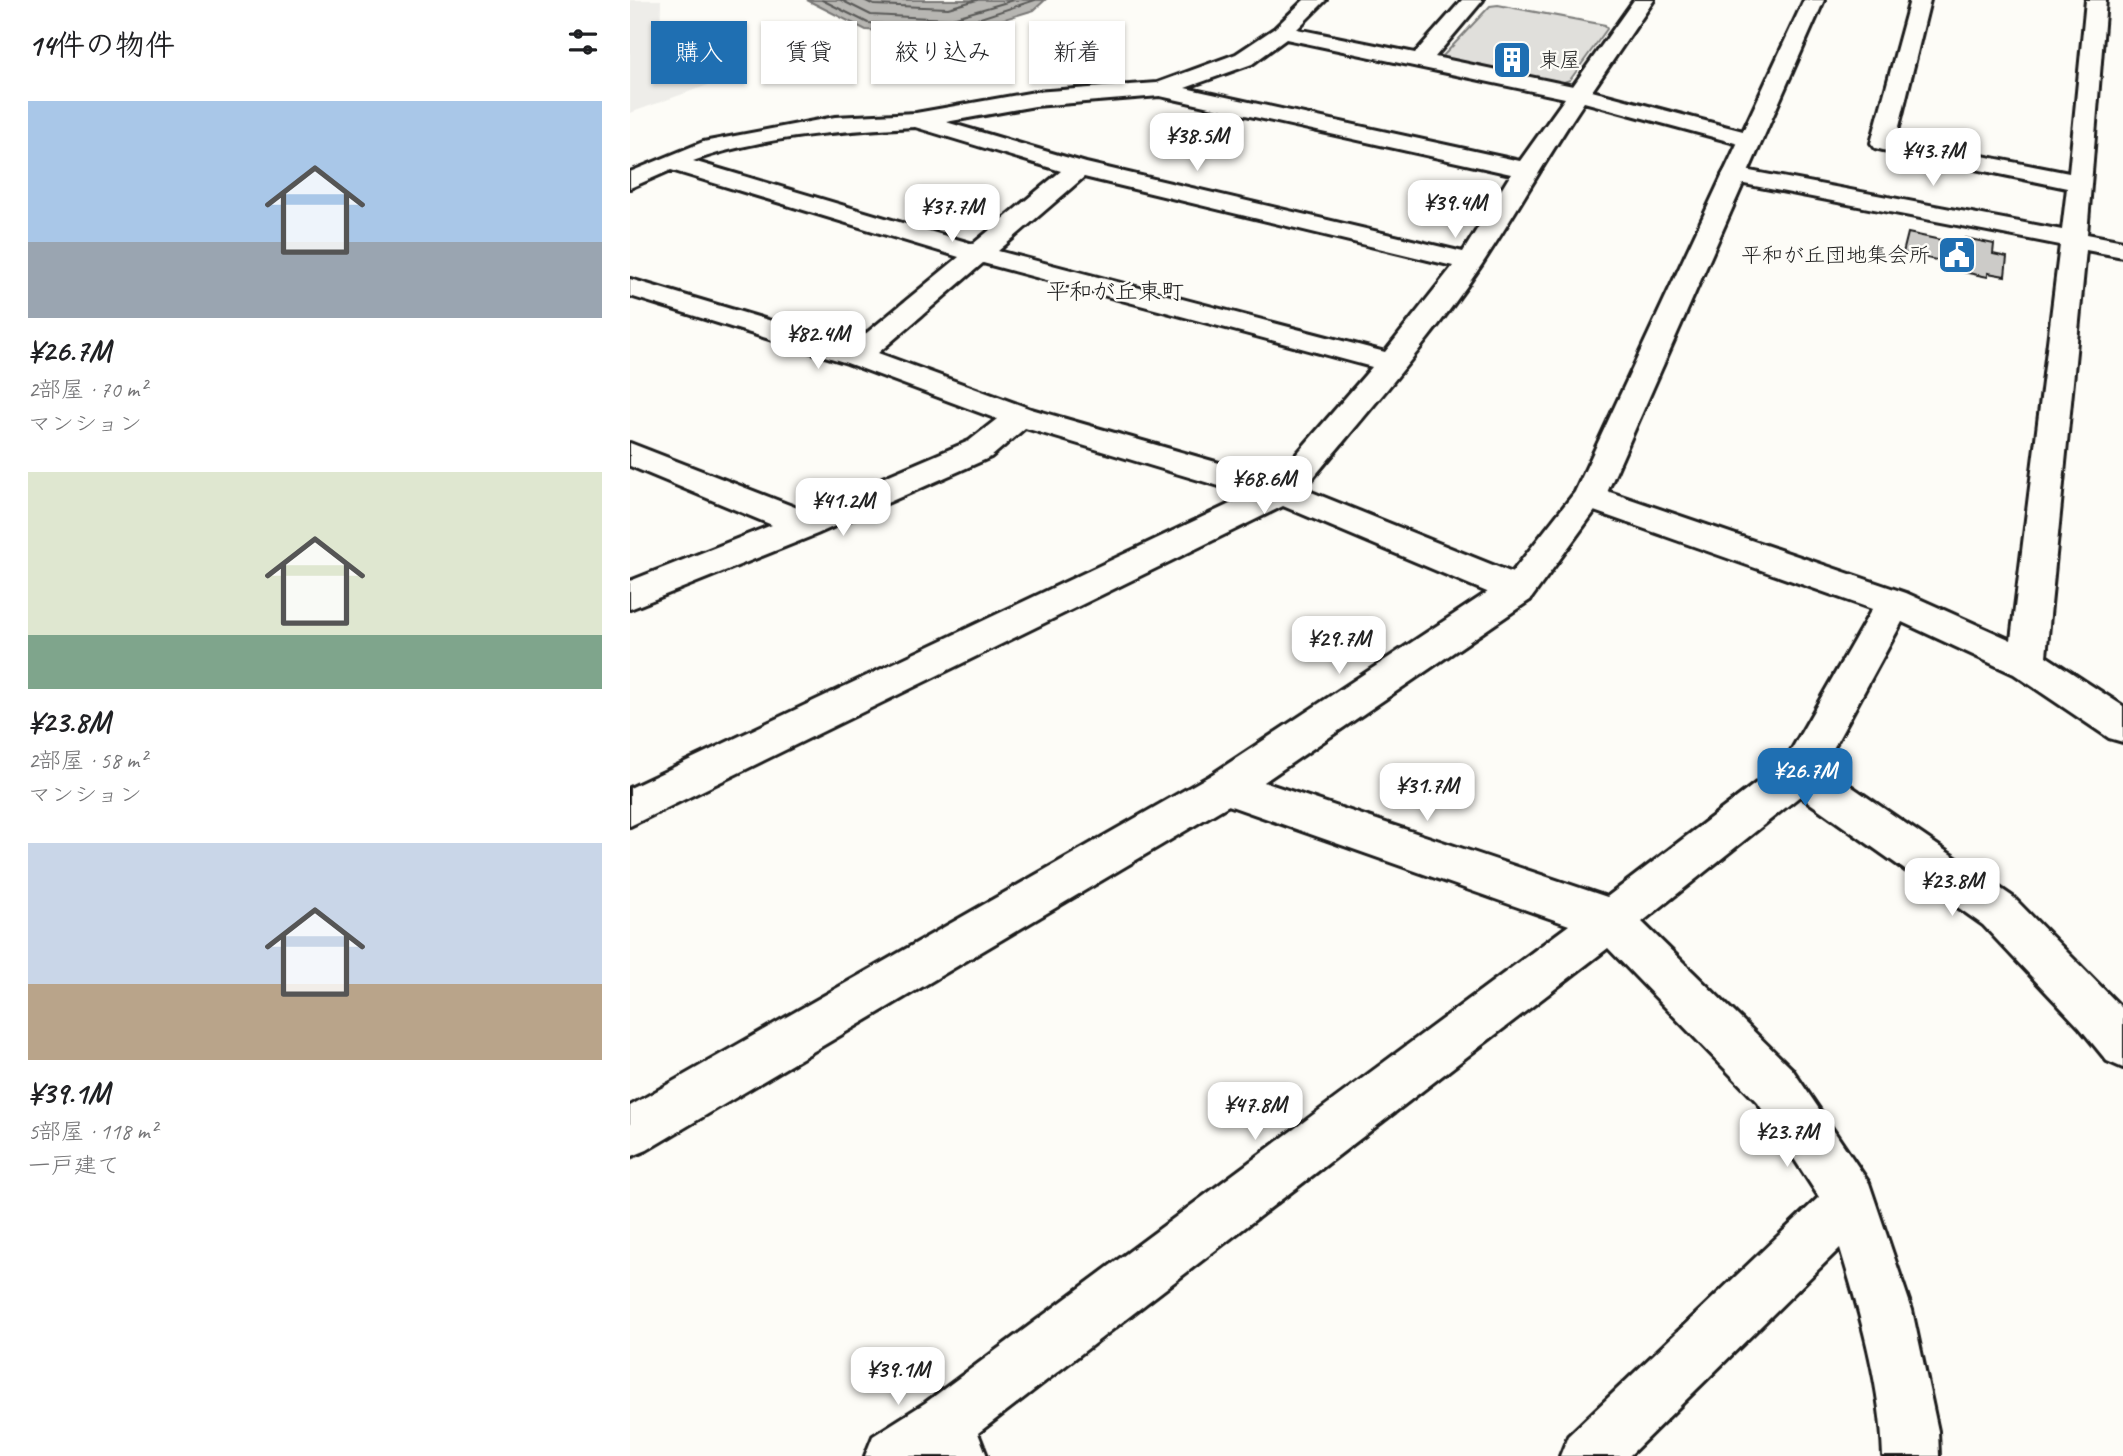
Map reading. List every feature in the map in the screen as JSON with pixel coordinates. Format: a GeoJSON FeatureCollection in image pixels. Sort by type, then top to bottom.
{"type":"FeatureCollection","features":[{"type":"Feature","properties":{"kind":"street"},"geometry":{"type":"LineString","coordinates":[[630,181],[669,162],[711,147],[835,124],[916,120],[1035,99],[1160,89],[1244,58],[1282,32],[1316,0]]}},
{"type":"Feature","properties":{"kind":"street"},"geometry":{"type":"LineString","coordinates":[[1420,61],[1473,0]]}},
{"type":"Feature","properties":{"kind":"street"},"geometry":{"type":"LineString","coordinates":[[630,808],[1282,494],[1392,363],[1470,262],[1527,170],[1644,0]]}},
{"type":"Feature","properties":{"kind":"street"},"geometry":{"type":"LineString","coordinates":[[630,1133],[1225,787],[1518,590],[1589,497],[1814,0]]}},
{"type":"Feature","properties":{"kind":"street"},"geometry":{"type":"LineString","coordinates":[[1920,0],[1884,144],[2080,183]]}},
{"type":"Feature","properties":{"kind":"street"},"geometry":{"type":"LineString","coordinates":[[2027,663],[2080,183],[2096,0]]}},
{"type":"Feature","properties":{"kind":"street"},"geometry":{"type":"LineString","coordinates":[[1282,32],[1579,94],[1751,140]]}},
{"type":"Feature","properties":{"kind":"street"},"geometry":{"type":"LineString","coordinates":[[1160,89],[1527,170]]}},
{"type":"Feature","properties":{"kind":"street"},"geometry":{"type":"LineString","coordinates":[[916,120],[1079,169],[1470,262]]}},
{"type":"Feature","properties":{"kind":"street"},"geometry":{"type":"LineString","coordinates":[[669,162],[978,254],[1392,363]]}},
{"type":"Feature","properties":{"kind":"street"},"geometry":{"type":"LineString","coordinates":[[857,356],[1079,169]]}},
{"type":"Feature","properties":{"kind":"street"},"geometry":{"type":"LineString","coordinates":[[1734,175],[2123,249]]}},
{"type":"Feature","properties":{"kind":"street"},"geometry":{"type":"LineString","coordinates":[[630,287],[857,356],[1020,416],[1282,494],[1518,590]]}},
{"type":"Feature","properties":{"kind":"street"},"geometry":{"type":"LineString","coordinates":[[630,595],[805,525],[980,449],[1020,416]]}},
{"type":"Feature","properties":{"kind":"street"},"geometry":{"type":"LineString","coordinates":[[630,454],[805,525]]}},
{"type":"Feature","properties":{"kind":"street"},"geometry":{"type":"LineString","coordinates":[[1589,497],[1894,603],[2027,663],[2123,726]]}},
{"type":"Feature","properties":{"kind":"street"},"geometry":{"type":"LineString","coordinates":[[893,1456],[952,1439],[1608,918],[1740,822],[1799,773],[1894,603]]}},
{"type":"Feature","properties":{"kind":"street"},"geometry":{"type":"LineString","coordinates":[[1799,773],[1998,911],[2096,1012],[2123,1045]]}},
{"type":"Feature","properties":{"kind":"street"},"geometry":{"type":"LineString","coordinates":[[1225,787],[1608,918],[1775,1086],[1851,1201],[1885,1310],[1910,1431],[1911,1456]]}},
{"type":"Feature","properties":{"kind":"street"},"geometry":{"type":"LineString","coordinates":[[1588,1456],[1851,1201]]}},
{"type":"Feature","properties":{"kind":"shaded area"},"geometry":{"type":"Polygon","coordinates":[[[630,0],[661,0],[661,21],[651,21],[651,84],[711,84],[630,113],[630,0]]]}},
{"type":"Feature","properties":{"kind":"shaded area"},"geometry":{"type":"Polygon","coordinates":[[[1498,5],[1605,25],[1607,29],[1570,80],[1561,83],[1445,60],[1443,56],[1490,6],[1498,5]]]}},
{"type":"Feature","properties":{"kind":"water"},"geometry":{"type":"Polygon","coordinates":[[[807,0],[1045,0],[1034,10],[998,21],[871,21],[871,30],[857,25],[857,21],[848,21],[807,0]]]}},
{"type":"Feature","properties":{"kind":"building","name":"東屋"},"geometry":{"type":"Polygon","coordinates":[[[1502,54],[1528,61],[1521,67],[1496,60],[1502,54]]]}},
{"type":"Feature","properties":{"kind":"building","name":"平和が丘団地集会所"},"geometry":{"type":"Polygon","coordinates":[[[1908,233],[1964,245],[1965,238],[1994,244],[1993,254],[2007,257],[2005,276],[1988,273],[1988,277],[1958,271],[1960,265],[1903,253],[1908,233]]]}},
{"type":"Feature","properties":{"kind":"place","name":"東屋"},"geometry":{"type":"Point","coordinates":[1512,60]}},
{"type":"Feature","properties":{"kind":"place","name":"平和が丘団地集会所"},"geometry":{"type":"Point","coordinates":[1957,255]}},
{"type":"Feature","properties":{"kind":"district","name":"平和が丘東町"},"geometry":{"type":"Point","coordinates":[1115,291]}}]}
